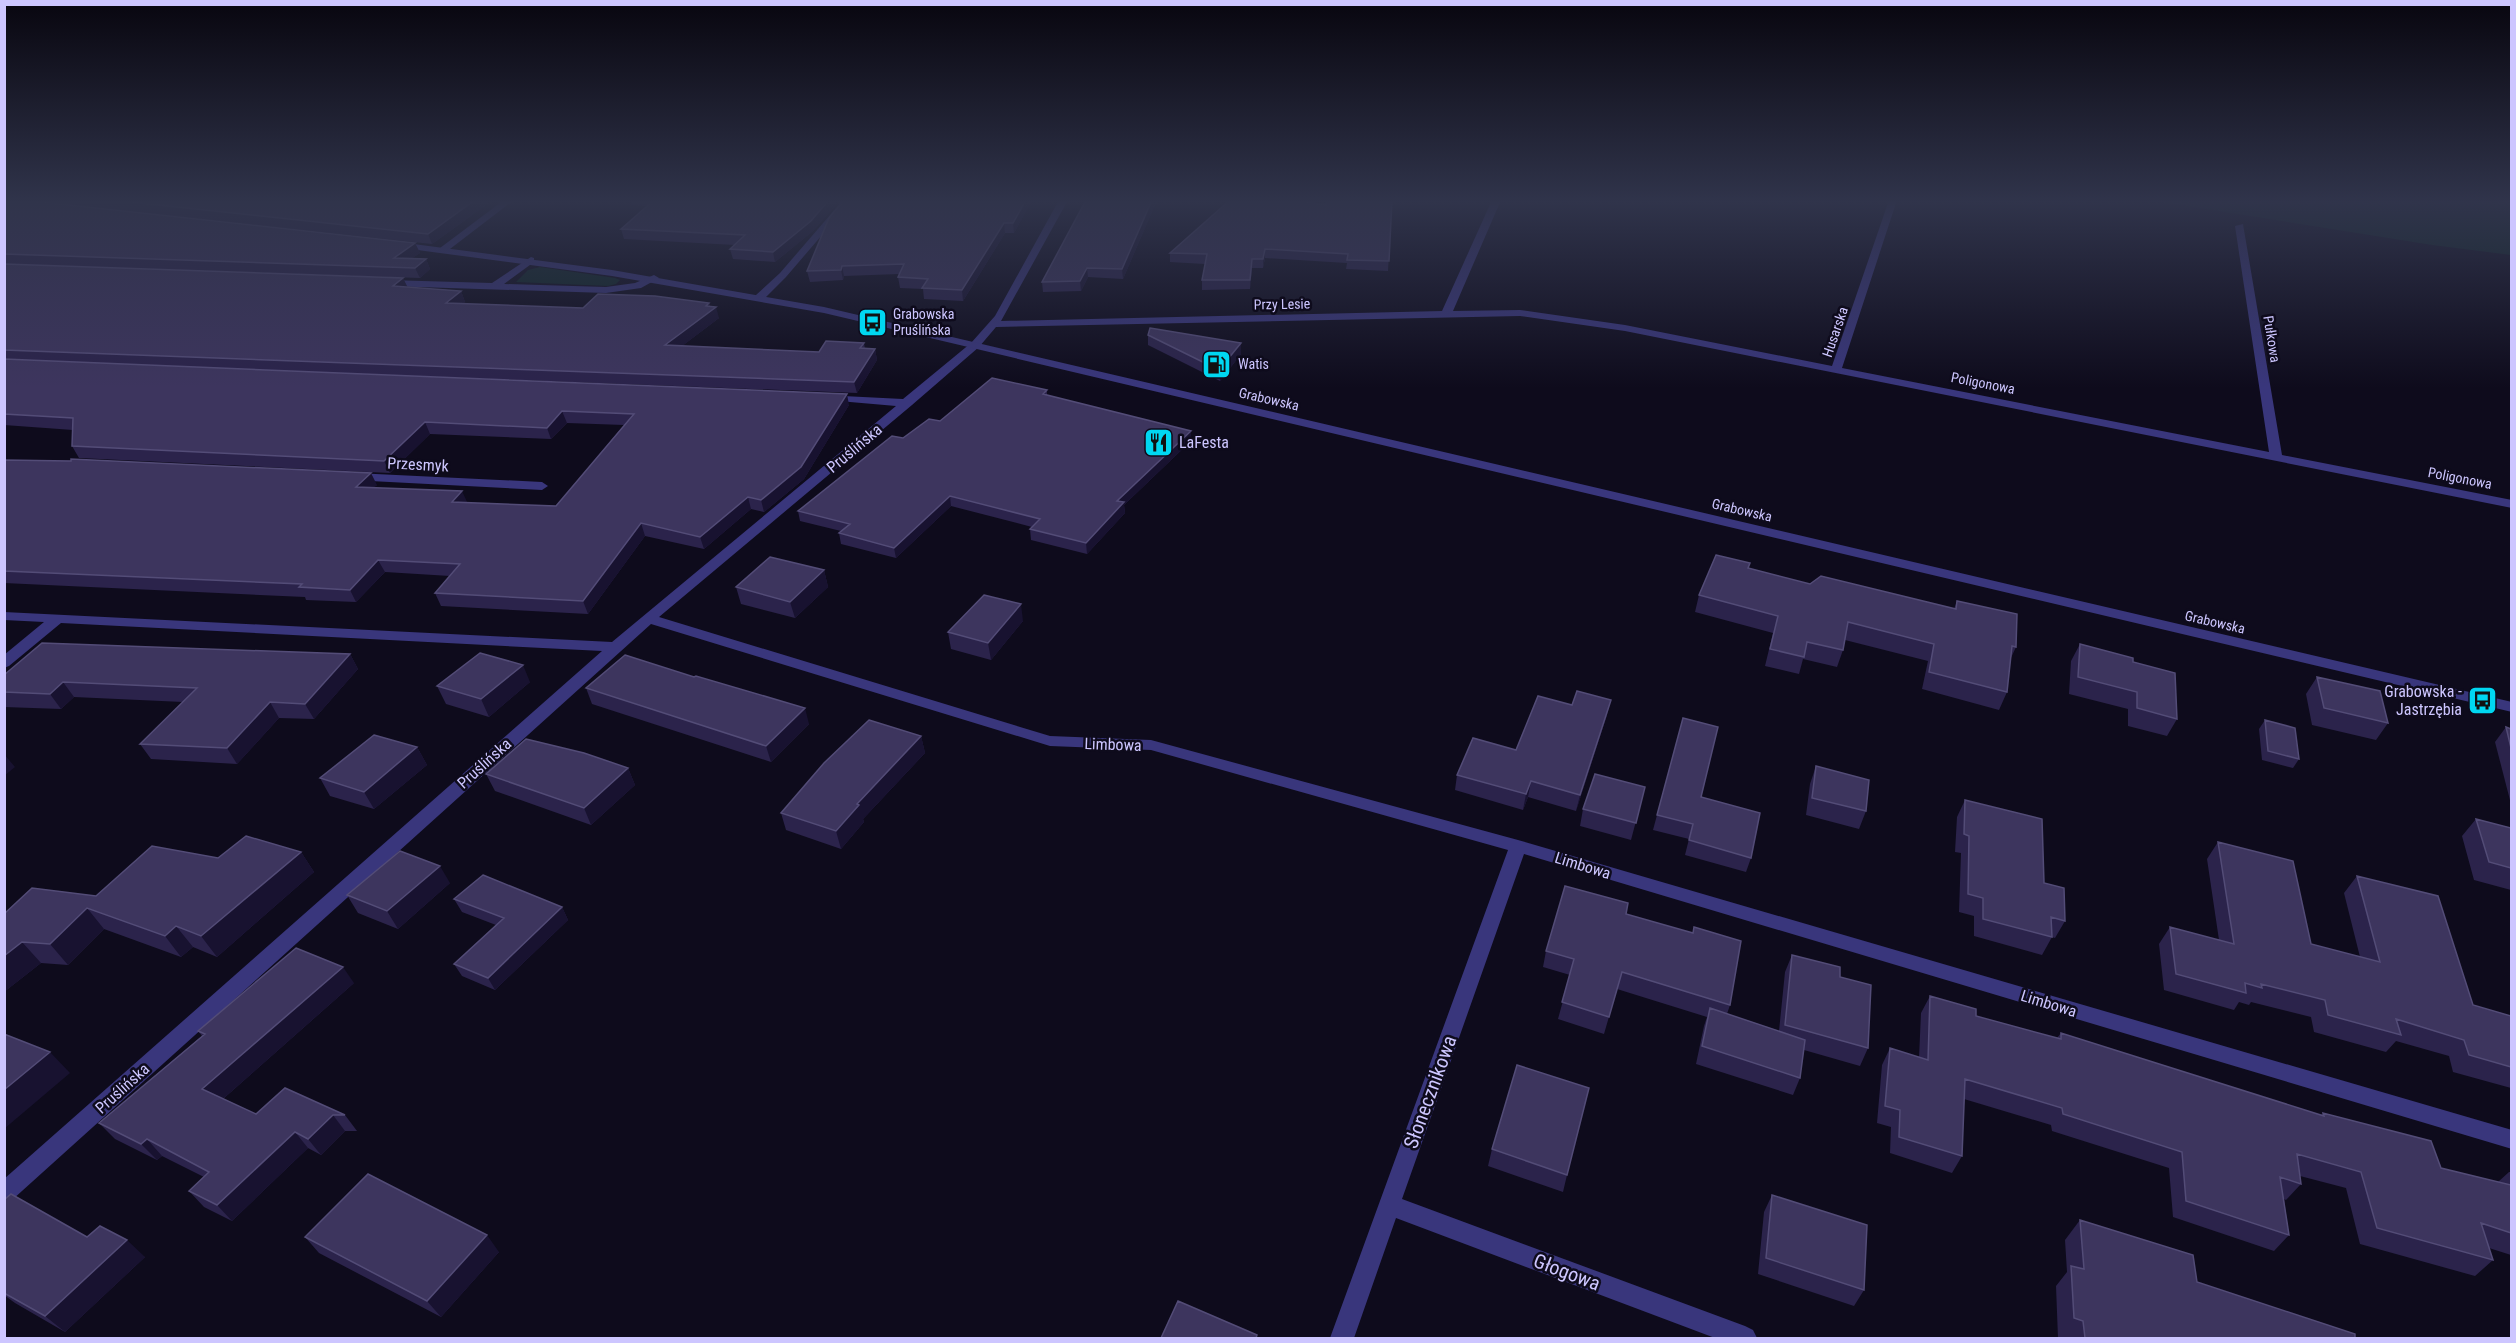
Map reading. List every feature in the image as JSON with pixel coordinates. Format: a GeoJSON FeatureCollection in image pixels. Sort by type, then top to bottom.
{"type":"FeatureCollection","features":[{"type":"Feature","properties":{"kind":"street"},"geometry":{"type":"LineString","coordinates":[[493,287],[527,263]]}},
{"type":"Feature","properties":{"kind":"street","name":"Grabowska"},"geometry":{"type":"LineString","coordinates":[[549,263],[760,297],[975,345],[2511,707]]}},
{"type":"Feature","properties":{"kind":"street"},"geometry":{"type":"LineString","coordinates":[[760,297],[794,263]]}},
{"type":"Feature","properties":{"kind":"street","name":"Pruślińska"},"geometry":{"type":"LineString","coordinates":[[4,1193],[615,647],[975,345],[995,324],[1029,263]]}},
{"type":"Feature","properties":{"kind":"street"},"geometry":{"type":"LineString","coordinates":[[1446,314],[1469,263]]}},
{"type":"Feature","properties":{"kind":"street","name":"Husarska"},"geometry":{"type":"LineString","coordinates":[[1836,370],[1872,263]]}},
{"type":"Feature","properties":{"kind":"street","name":"Pułkowa"},"geometry":{"type":"LineString","coordinates":[[2246,263],[2276,457]]}},
{"type":"Feature","properties":{"kind":"street"},"geometry":{"type":"LineString","coordinates":[[375,283],[606,290],[637,286],[654,278]]}},
{"type":"Feature","properties":{"kind":"street","name":"Poligonowa"},"geometry":{"type":"LineString","coordinates":[[1446,314],[1520,313],[1625,328],[2511,504]]}},
{"type":"Feature","properties":{"kind":"street","name":"Przy Lesie"},"geometry":{"type":"LineString","coordinates":[[995,324],[1446,314]]}},
{"type":"Feature","properties":{"kind":"street"},"geometry":{"type":"LineString","coordinates":[[817,397],[877,399],[908,403]]}},
{"type":"Feature","properties":{"kind":"street","name":"Przesmyk"},"geometry":{"type":"LineString","coordinates":[[339,477],[542,486]]}},
{"type":"Feature","properties":{"kind":"street"},"geometry":{"type":"LineString","coordinates":[[4,616],[615,647]]}},
{"type":"Feature","properties":{"kind":"street"},"geometry":{"type":"LineString","coordinates":[[4,663],[57,619]]}},
{"type":"Feature","properties":{"kind":"street","name":"Limbowa"},"geometry":{"type":"LineString","coordinates":[[649,619],[1050,741],[1151,746],[1518,846],[2511,1140]]}},
{"type":"Feature","properties":{"kind":"street","name":"Słonecznikowa"},"geometry":{"type":"LineString","coordinates":[[1342,1338],[1518,846]]}},
{"type":"Feature","properties":{"kind":"street","name":"Głogowa"},"geometry":{"type":"LineString","coordinates":[[1390,1205],[1745,1338]]}},
{"type":"Feature","properties":{"kind":"green space"},"geometry":{"type":"Polygon","coordinates":[[[540,267],[620,280],[608,286],[516,282],[528,270],[540,267]]]}},
{"type":"Feature","properties":{"kind":"building"},"geometry":{"type":"Polygon","coordinates":[[[259,263],[422,263],[415,268],[259,263]]]}},
{"type":"Feature","properties":{"kind":"building"},"geometry":{"type":"Polygon","coordinates":[[[810,263],[979,263],[962,290],[922,288],[928,279],[898,277],[904,264],[842,266],[841,270],[807,271],[810,263]]]}},
{"type":"Feature","properties":{"kind":"building"},"geometry":{"type":"Polygon","coordinates":[[[1052,263],[1125,263],[1122,269],[1087,268],[1080,281],[1042,282],[1052,263]]]}},
{"type":"Feature","properties":{"kind":"building"},"geometry":{"type":"Polygon","coordinates":[[[1205,263],[1252,263],[1250,280],[1202,280],[1205,263]]]}},
{"type":"Feature","properties":{"kind":"building"},"geometry":{"type":"Polygon","coordinates":[[[4,264],[403,278],[393,286],[461,291],[446,303],[583,308],[598,294],[655,296],[709,303],[706,306],[716,307],[665,345],[819,352],[826,341],[864,343],[860,348],[875,349],[854,382],[4,350],[4,264]]]}},
{"type":"Feature","properties":{"kind":"building"},"geometry":{"type":"Polygon","coordinates":[[[1150,328],[1241,343],[1219,370],[1148,335],[1150,328]]]}},
{"type":"Feature","properties":{"kind":"building"},"geometry":{"type":"Polygon","coordinates":[[[4,359],[847,394],[801,467],[761,500],[748,497],[700,537],[641,523],[583,601],[435,593],[460,564],[378,560],[350,590],[299,587],[302,584],[4,571],[4,460],[71,461],[71,459],[371,473],[356,487],[462,491],[452,502],[556,506],[634,414],[562,411],[547,428],[425,422],[384,461],[72,446],[73,418],[4,414],[4,359]]]}},
{"type":"Feature","properties":{"kind":"building"},"geometry":{"type":"Polygon","coordinates":[[[992,378],[1047,390],[1043,394],[1191,431],[1117,501],[1124,502],[1086,543],[1030,529],[1040,519],[950,496],[894,548],[839,533],[850,524],[798,511],[892,436],[903,438],[929,419],[940,421],[992,378]]]}},
{"type":"Feature","properties":{"kind":"building"},"geometry":{"type":"Polygon","coordinates":[[[1716,555],[1750,563],[1748,568],[1810,584],[1821,576],[1956,609],[1957,601],[2017,614],[2016,647],[2012,646],[2007,692],[1929,672],[1934,644],[1848,622],[1843,650],[1807,642],[1804,657],[1770,649],[1778,616],[1699,595],[1716,555]]]}},
{"type":"Feature","properties":{"kind":"building"},"geometry":{"type":"Polygon","coordinates":[[[770,557],[824,570],[790,602],[736,587],[770,557]]]}},
{"type":"Feature","properties":{"kind":"building"},"geometry":{"type":"Polygon","coordinates":[[[984,595],[1021,604],[988,643],[948,632],[984,595]]]}},
{"type":"Feature","properties":{"kind":"building"},"geometry":{"type":"Polygon","coordinates":[[[42,643],[350,654],[305,704],[270,702],[227,748],[140,744],[197,688],[63,682],[50,694],[4,692],[4,675],[42,643]]]}},
{"type":"Feature","properties":{"kind":"building"},"geometry":{"type":"Polygon","coordinates":[[[2080,644],[2133,658],[2133,662],[2175,673],[2177,719],[2137,708],[2137,692],[2078,677],[2080,644]]]}},
{"type":"Feature","properties":{"kind":"building"},"geometry":{"type":"Polygon","coordinates":[[[480,653],[523,665],[481,699],[437,686],[480,653]]]}},
{"type":"Feature","properties":{"kind":"building"},"geometry":{"type":"Polygon","coordinates":[[[625,655],[805,708],[766,746],[586,688],[625,655]]]}},
{"type":"Feature","properties":{"kind":"building"},"geometry":{"type":"Polygon","coordinates":[[[2317,677],[2380,691],[2388,723],[2324,708],[2317,677]]]}},
{"type":"Feature","properties":{"kind":"building"},"geometry":{"type":"Polygon","coordinates":[[[1577,691],[1611,700],[1580,795],[1531,781],[1526,794],[1457,775],[1473,738],[1516,750],[1538,696],[1572,705],[1577,691]]]}},
{"type":"Feature","properties":{"kind":"building"},"geometry":{"type":"Polygon","coordinates":[[[1683,718],[1718,727],[1701,797],[1760,813],[1751,858],[1689,840],[1693,824],[1657,815],[1683,718]]]}},
{"type":"Feature","properties":{"kind":"building"},"geometry":{"type":"Polygon","coordinates":[[[869,720],[921,736],[857,804],[859,805],[836,831],[781,813],[824,763],[869,720]]]}},
{"type":"Feature","properties":{"kind":"building"},"geometry":{"type":"Polygon","coordinates":[[[2265,720],[2295,728],[2299,759],[2268,751],[2265,720]]]}},
{"type":"Feature","properties":{"kind":"building"},"geometry":{"type":"Polygon","coordinates":[[[2506,727],[2511,729],[2511,748],[2506,727]]]}},
{"type":"Feature","properties":{"kind":"building"},"geometry":{"type":"Polygon","coordinates":[[[374,735],[417,747],[364,792],[320,778],[374,735]]]}},
{"type":"Feature","properties":{"kind":"building"},"geometry":{"type":"Polygon","coordinates":[[[526,739],[584,753],[628,768],[584,808],[486,774],[526,739]]]}},
{"type":"Feature","properties":{"kind":"building"},"geometry":{"type":"Polygon","coordinates":[[[1816,766],[1869,780],[1866,811],[1812,798],[1816,766]]]}},
{"type":"Feature","properties":{"kind":"building"},"geometry":{"type":"Polygon","coordinates":[[[1595,774],[1645,787],[1636,823],[1583,809],[1595,774]]]}},
{"type":"Feature","properties":{"kind":"building"},"geometry":{"type":"Polygon","coordinates":[[[1965,800],[2042,819],[2044,883],[2064,888],[2065,921],[2051,917],[2052,937],[1983,919],[1983,898],[1968,894],[1969,836],[1964,834],[1965,800]]]}},
{"type":"Feature","properties":{"kind":"building"},"geometry":{"type":"Polygon","coordinates":[[[2476,819],[2511,828],[2511,868],[2489,862],[2476,819]]]}},
{"type":"Feature","properties":{"kind":"building"},"geometry":{"type":"Polygon","coordinates":[[[246,836],[301,852],[201,936],[176,926],[165,936],[87,908],[50,944],[22,942],[4,956],[4,914],[32,888],[96,896],[152,846],[218,858],[246,836]]]}},
{"type":"Feature","properties":{"kind":"building"},"geometry":{"type":"Polygon","coordinates":[[[2218,842],[2293,861],[2311,944],[2380,962],[2357,876],[2438,896],[2473,1005],[2511,1016],[2511,1067],[2469,1055],[2464,1040],[2396,1019],[2401,1035],[2328,1015],[2325,1000],[2261,984],[2262,988],[2245,983],[2246,993],[2176,974],[2170,927],[2234,944],[2218,842]]]}},
{"type":"Feature","properties":{"kind":"building"},"geometry":{"type":"Polygon","coordinates":[[[400,851],[440,866],[387,911],[347,895],[400,851]]]}},
{"type":"Feature","properties":{"kind":"building"},"geometry":{"type":"Polygon","coordinates":[[[483,875],[562,907],[488,978],[454,964],[504,918],[454,899],[483,875]]]}},
{"type":"Feature","properties":{"kind":"building"},"geometry":{"type":"Polygon","coordinates":[[[1565,886],[1628,903],[1626,914],[1693,933],[1694,927],[1741,941],[1730,1005],[1622,972],[1609,1017],[1562,1002],[1574,959],[1546,951],[1565,886]]]}},
{"type":"Feature","properties":{"kind":"building"},"geometry":{"type":"Polygon","coordinates":[[[296,948],[343,967],[202,1089],[256,1114],[285,1088],[345,1115],[333,1115],[308,1139],[295,1132],[217,1205],[189,1191],[209,1172],[147,1139],[141,1144],[99,1123],[205,1034],[198,1031],[296,948]]]}},
{"type":"Feature","properties":{"kind":"building"},"geometry":{"type":"Polygon","coordinates":[[[1792,955],[1840,967],[1840,977],[1871,985],[1868,1048],[1785,1025],[1792,955]]]}},
{"type":"Feature","properties":{"kind":"building"},"geometry":{"type":"Polygon","coordinates":[[[1930,996],[1976,1009],[1976,1016],[2061,1039],[2061,1033],[2324,1116],[2323,1113],[2431,1141],[2441,1168],[2511,1185],[2511,1233],[2481,1223],[2493,1260],[2377,1228],[2361,1172],[2297,1154],[2301,1184],[2280,1177],[2289,1235],[2186,1201],[2182,1152],[2063,1114],[2062,1108],[1965,1079],[1962,1156],[1899,1137],[1900,1110],[1885,1106],[1890,1048],[1928,1060],[1930,996]]]}},
{"type":"Feature","properties":{"kind":"building"},"geometry":{"type":"Polygon","coordinates":[[[1710,1008],[1805,1040],[1800,1078],[1702,1046],[1710,1008]]]}},
{"type":"Feature","properties":{"kind":"building"},"geometry":{"type":"Polygon","coordinates":[[[4,1034],[50,1052],[4,1090],[4,1034]]]}},
{"type":"Feature","properties":{"kind":"building"},"geometry":{"type":"Polygon","coordinates":[[[1517,1065],[1589,1088],[1567,1175],[1492,1149],[1517,1065]]]}},
{"type":"Feature","properties":{"kind":"building"},"geometry":{"type":"Polygon","coordinates":[[[368,1174],[487,1235],[427,1301],[305,1237],[368,1174]]]}},
{"type":"Feature","properties":{"kind":"building"},"geometry":{"type":"Polygon","coordinates":[[[11,1194],[87,1237],[100,1226],[127,1240],[45,1316],[4,1293],[4,1200],[11,1194]]]}},
{"type":"Feature","properties":{"kind":"building"},"geometry":{"type":"Polygon","coordinates":[[[1772,1195],[1867,1225],[1864,1290],[1766,1258],[1772,1195]]]}},
{"type":"Feature","properties":{"kind":"building"},"geometry":{"type":"Polygon","coordinates":[[[2080,1220],[2193,1255],[2197,1282],[2355,1334],[2355,1338],[2085,1338],[2083,1321],[2074,1318],[2071,1266],[2084,1269],[2080,1220]]]}},
{"type":"Feature","properties":{"kind":"building"},"geometry":{"type":"Polygon","coordinates":[[[1178,1301],[1257,1335],[1256,1338],[1161,1338],[1178,1301]]]}},
{"type":"Feature","properties":{"kind":"place","name":"Grabowska Pruślińska"},"geometry":{"type":"Point","coordinates":[872,322]}},
{"type":"Feature","properties":{"kind":"place","name":"Watis"},"geometry":{"type":"Point","coordinates":[1217,364]}},
{"type":"Feature","properties":{"kind":"place","name":"LaFesta"},"geometry":{"type":"Point","coordinates":[1158,442]}},
{"type":"Feature","properties":{"kind":"place","name":"Grabowska - Jastrzębia"},"geometry":{"type":"Point","coordinates":[2483,700]}}]}
